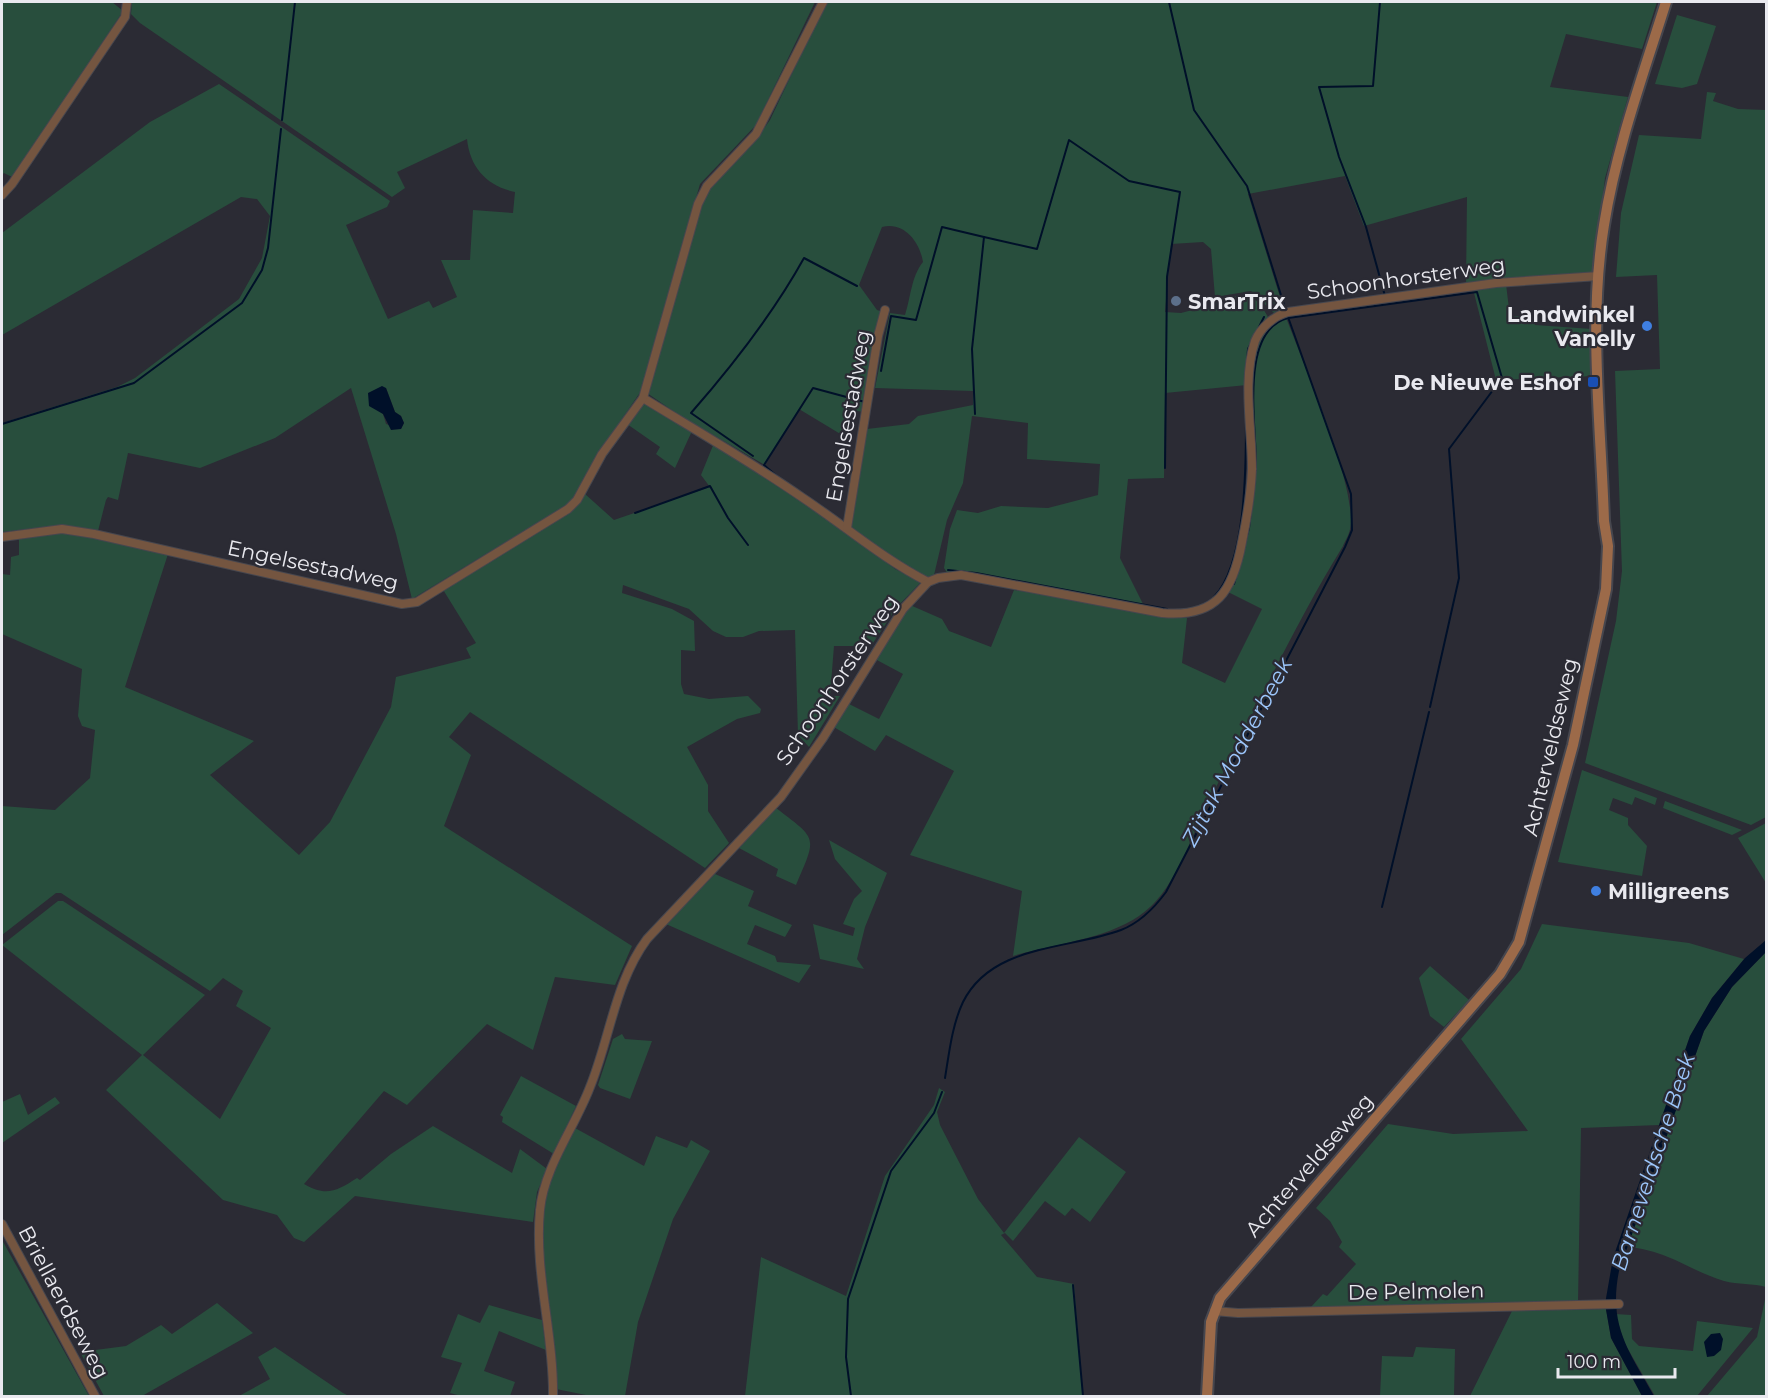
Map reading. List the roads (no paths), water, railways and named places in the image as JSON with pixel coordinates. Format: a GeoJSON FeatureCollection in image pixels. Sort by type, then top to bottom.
{"type":"FeatureCollection","features":[{"type":"Feature","properties":{"kind":"street"},"geometry":{"type":"LineString","coordinates":[[2,195],[12,184],[125,17],[127,2]]}},
{"type":"Feature","properties":{"kind":"street","name":"Engelsestadweg"},"geometry":{"type":"LineString","coordinates":[[2,537],[62,529],[83,532],[402,604],[417,602],[568,509],[577,500],[602,454],[643,398],[698,204],[707,186],[756,134],[823,2]]}},
{"type":"Feature","properties":{"kind":"street","name":"Achterveldseweg"},"geometry":{"type":"LineString","coordinates":[[1207,1396],[1214,1311],[1220,1298],[1500,974],[1520,942],[1573,744],[1606,589],[1608,546],[1604,521],[1598,368],[1599,276],[1603,228],[1615,166],[1666,2]]}},
{"type":"Feature","properties":{"kind":"street","name":"Schoonhorsterweg"},"geometry":{"type":"LineString","coordinates":[[553,1396],[553,1368],[539,1235],[540,1207],[555,1162],[590,1088],[633,958],[647,939],[781,797],[823,738],[903,609],[928,582],[938,578],[961,575],[1162,614],[1186,614],[1206,609],[1224,594],[1241,547],[1252,471],[1251,364],[1256,339],[1270,321],[1288,312],[1496,283],[1599,276]]}},
{"type":"Feature","properties":{"kind":"street","name":"Engelsestadweg"},"geometry":{"type":"LineString","coordinates":[[847,528],[878,336],[885,310]]}},
{"type":"Feature","properties":{"kind":"street","name":"Engelsestadweg"},"geometry":{"type":"LineString","coordinates":[[643,398],[739,454],[847,528],[891,562],[928,582]]}},
{"type":"Feature","properties":{"kind":"street","name":"Briellaerdseweg"},"geometry":{"type":"LineString","coordinates":[[2,1224],[95,1396]]}},
{"type":"Feature","properties":{"kind":"street","name":"De Pelmolen"},"geometry":{"type":"LineString","coordinates":[[1214,1311],[1238,1313],[1619,1304]]}},
{"type":"Feature","properties":{"kind":"water"},"geometry":{"type":"Polygon","coordinates":[[[382,386],[386,388],[395,412],[401,416],[404,423],[401,429],[391,430],[383,414],[369,406],[368,393],[382,386]]]}},
{"type":"Feature","properties":{"kind":"water","name":"Barneveldsche Beek"},"geometry":{"type":"Polygon","coordinates":[[[1766,940],[1766,952],[1732,987],[1704,1031],[1619,1271],[1616,1307],[1619,1323],[1629,1351],[1654,1396],[1642,1396],[1611,1338],[1605,1304],[1613,1258],[1690,1036],[1712,998],[1745,958],[1766,940]]]}},
{"type":"Feature","properties":{"kind":"water"},"geometry":{"type":"Polygon","coordinates":[[[1720,1333],[1723,1339],[1721,1350],[1714,1356],[1707,1357],[1704,1342],[1711,1334],[1720,1333]]]}},
{"type":"Feature","properties":{"kind":"waterway"},"geometry":{"type":"LineString","coordinates":[[282,120],[295,2]]}},
{"type":"Feature","properties":{"kind":"waterway","name":"Zijtak Modderbeek"},"geometry":{"type":"LineString","coordinates":[[1169,2],[1194,110],[1247,186],[1285,308]]}},
{"type":"Feature","properties":{"kind":"waterway"},"geometry":{"type":"LineString","coordinates":[[1380,2],[1373,86],[1319,87],[1339,157],[1366,227],[1385,296]]}},
{"type":"Feature","properties":{"kind":"waterway"},"geometry":{"type":"LineString","coordinates":[[2,424],[134,383],[242,303],[262,270],[268,248],[281,129]]}},
{"type":"Feature","properties":{"kind":"waterway"},"geometry":{"type":"LineString","coordinates":[[975,414],[972,349],[984,237],[1037,249],[1069,140],[1129,181],[1180,192],[1167,277],[1165,468]]}},
{"type":"Feature","properties":{"kind":"waterway"},"geometry":{"type":"LineString","coordinates":[[881,371],[891,316],[916,320],[942,227],[984,237]]}},
{"type":"Feature","properties":{"kind":"waterway"},"geometry":{"type":"LineString","coordinates":[[753,456],[691,413],[752,338],[804,258],[857,286]]}},
{"type":"Feature","properties":{"kind":"waterway"},"geometry":{"type":"LineString","coordinates":[[1256,470],[1253,407],[1256,361],[1262,341],[1272,327],[1288,318],[1477,292],[1502,378],[1449,449],[1459,578],[1430,707]]}},
{"type":"Feature","properties":{"kind":"waterway"},"geometry":{"type":"LineString","coordinates":[[1245,393],[1248,349],[1264,317]]}},
{"type":"Feature","properties":{"kind":"waterway","name":"Zijtak Modderbeek"},"geometry":{"type":"LineString","coordinates":[[945,1078],[959,1011],[976,983],[992,969],[1011,959],[1033,952],[1121,930],[1146,914],[1166,892],[1345,547],[1352,530],[1351,494],[1288,317]]}},
{"type":"Feature","properties":{"kind":"waterway"},"geometry":{"type":"LineString","coordinates":[[779,478],[764,465],[813,388],[865,402]]}},
{"type":"Feature","properties":{"kind":"waterway"},"geometry":{"type":"LineString","coordinates":[[1214,597],[1225,581],[1239,537],[1245,485],[1246,417]]}},
{"type":"Feature","properties":{"kind":"waterway"},"geometry":{"type":"LineString","coordinates":[[1234,584],[1249,528],[1255,478]]}},
{"type":"Feature","properties":{"kind":"waterway"},"geometry":{"type":"LineString","coordinates":[[635,513],[710,486],[728,518],[748,545]]}},
{"type":"Feature","properties":{"kind":"waterway"},"geometry":{"type":"LineString","coordinates":[[948,570],[976,573],[1167,609]]}},
{"type":"Feature","properties":{"kind":"waterway"},"geometry":{"type":"LineString","coordinates":[[1382,907],[1429,712]]}},
{"type":"Feature","properties":{"kind":"waterway","name":"Zijtak Modderbeek"},"geometry":{"type":"LineString","coordinates":[[851,1396],[846,1357],[848,1299],[891,1171],[934,1113],[942,1092]]}},
{"type":"Feature","properties":{"kind":"waterway"},"geometry":{"type":"LineString","coordinates":[[1073,1285],[1083,1396]]}},
{"type":"Feature","properties":{"kind":"place","name":"SmarTrix"},"geometry":{"type":"Point","coordinates":[1176,301]}},
{"type":"Feature","properties":{"kind":"place","name":"Landwinkel Vanelly"},"geometry":{"type":"Point","coordinates":[1647,326]}},
{"type":"Feature","properties":{"kind":"place","name":"De Nieuwe Eshof"},"geometry":{"type":"Point","coordinates":[1593,382]}},
{"type":"Feature","properties":{"kind":"place","name":"Milligreens"},"geometry":{"type":"Point","coordinates":[1596,891]}}]}
